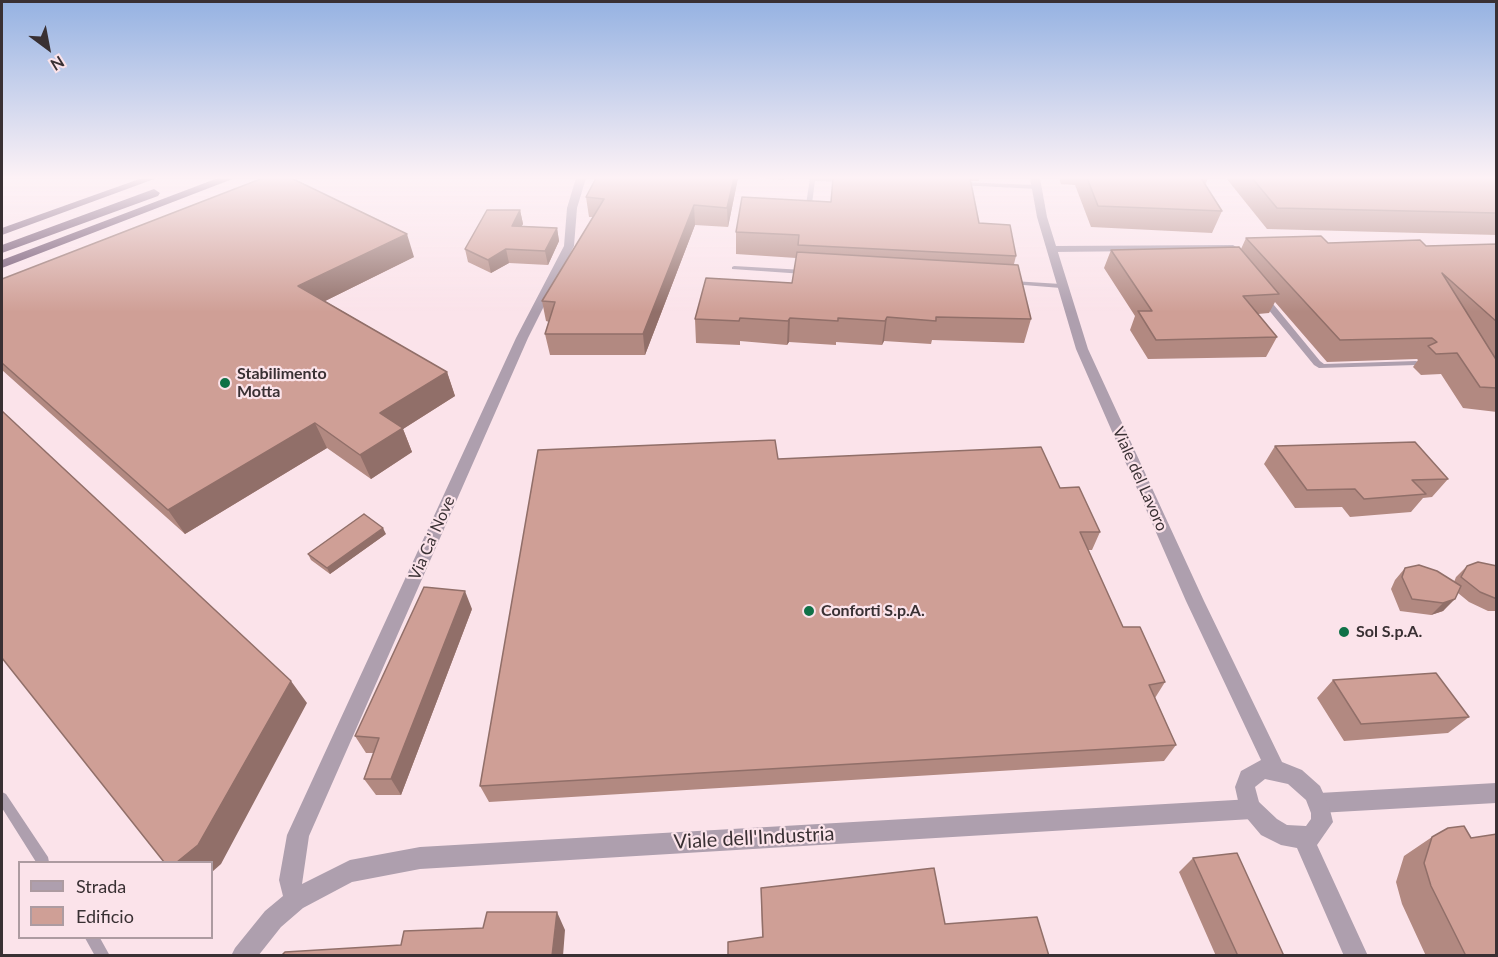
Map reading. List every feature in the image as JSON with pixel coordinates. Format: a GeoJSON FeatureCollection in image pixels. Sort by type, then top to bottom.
{"type":"FeatureCollection","features":[{"type":"Feature","properties":{"kind":"highway"},"geometry":{"type":"LineString","coordinates":[[2,232],[28,223]]}},
{"type":"Feature","properties":{"kind":"highway"},"geometry":{"type":"LineString","coordinates":[[2,249],[74,223]]}},
{"type":"Feature","properties":{"kind":"highway"},"geometry":{"type":"LineString","coordinates":[[2,264],[111,223]]}},
{"type":"Feature","properties":{"kind":"street","name":"Via Ca' Nove"},"geometry":{"type":"LineString","coordinates":[[295,900],[290,880],[298,836],[522,338],[569,246],[571,223]]}},
{"type":"Feature","properties":{"kind":"street","name":"Viale del Lavoro"},"geometry":{"type":"LineString","coordinates":[[1044,223],[1082,349],[1195,601],[1275,769]]}},
{"type":"Feature","properties":{"kind":"street"},"geometry":{"type":"LineString","coordinates":[[1052,249],[1226,252],[1246,248]]}},
{"type":"Feature","properties":{"kind":"street"},"geometry":{"type":"LineString","coordinates":[[1263,769],[1275,769],[1295,777],[1305,785],[1319,803],[1322,822],[1312,836],[1303,838],[1281,834],[1269,827],[1252,809],[1246,798],[1245,787],[1248,778],[1263,769]]}},
{"type":"Feature","properties":{"kind":"street"},"geometry":{"type":"LineString","coordinates":[[1319,803],[1497,793]]}},
{"type":"Feature","properties":{"kind":"street","name":"Viale dell'Industria"},"geometry":{"type":"LineString","coordinates":[[243,956],[273,920],[295,900],[350,871],[420,858],[1252,809]]}},
{"type":"Feature","properties":{"kind":"street"},"geometry":{"type":"LineString","coordinates":[[1303,838],[1356,956]]}},
{"type":"Feature","properties":{"kind":"lane"},"geometry":{"type":"LineString","coordinates":[[734,268],[816,272]]}},
{"type":"Feature","properties":{"kind":"lane"},"geometry":{"type":"LineString","coordinates":[[1003,282],[1061,286]]}},
{"type":"Feature","properties":{"kind":"lane"},"geometry":{"type":"LineString","coordinates":[[1259,292],[1317,363],[1322,366],[1416,363]]}},
{"type":"Feature","properties":{"kind":"lane"},"geometry":{"type":"LineString","coordinates":[[2,798],[42,861]]}},
{"type":"Feature","properties":{"kind":"lane"},"geometry":{"type":"LineString","coordinates":[[93,939],[103,956]]}},
{"type":"Feature","properties":{"kind":"building","name":"Stabilimento Motta"},"geometry":{"type":"Polygon","coordinates":[[[148,223],[384,223],[407,234],[298,286],[447,372],[380,413],[403,428],[360,455],[315,423],[168,510],[2,363],[2,279],[148,223]]]}},
{"type":"Feature","properties":{"kind":"building"},"geometry":{"type":"Polygon","coordinates":[[[480,223],[514,223],[512,226],[557,228],[545,251],[506,249],[488,260],[465,249],[480,223]]]}},
{"type":"Feature","properties":{"kind":"building"},"geometry":{"type":"Polygon","coordinates":[[[590,223],[687,223],[643,334],[545,334],[555,302],[542,301],[590,223]]]}},
{"type":"Feature","properties":{"kind":"building"},"geometry":{"type":"Polygon","coordinates":[[[738,223],[979,223],[1010,225],[1016,256],[798,245],[799,235],[736,232],[738,223]]]}},
{"type":"Feature","properties":{"kind":"building"},"geometry":{"type":"Polygon","coordinates":[[[1321,236],[1328,243],[1420,240],[1426,246],[1497,244],[1497,322],[1442,273],[1497,361],[1497,388],[1480,387],[1457,353],[1436,354],[1428,346],[1437,342],[1432,338],[1340,340],[1246,238],[1321,236]]]}},
{"type":"Feature","properties":{"kind":"building"},"geometry":{"type":"Polygon","coordinates":[[[1239,247],[1279,294],[1243,296],[1277,337],[1156,340],[1138,311],[1152,311],[1111,250],[1239,247]]]}},
{"type":"Feature","properties":{"kind":"building"},"geometry":{"type":"Polygon","coordinates":[[[797,252],[1018,265],[1031,319],[936,317],[936,321],[887,317],[885,321],[790,318],[788,321],[740,318],[739,321],[695,319],[706,278],[792,283],[797,252]]]}},
{"type":"Feature","properties":{"kind":"building"},"geometry":{"type":"Polygon","coordinates":[[[2,411],[291,681],[198,845],[178,861],[163,861],[2,658],[2,411]]]}},
{"type":"Feature","properties":{"kind":"building","name":"Conforti S.p.A."},"geometry":{"type":"Polygon","coordinates":[[[775,440],[778,459],[1041,447],[1060,488],[1079,487],[1100,532],[1080,532],[1123,627],[1140,627],[1165,682],[1149,685],[1176,745],[480,786],[538,450],[775,440]]]}},
{"type":"Feature","properties":{"kind":"building"},"geometry":{"type":"Polygon","coordinates":[[[1415,442],[1448,479],[1412,480],[1426,494],[1364,499],[1355,489],[1307,490],[1275,446],[1415,442]]]}},
{"type":"Feature","properties":{"kind":"building"},"geometry":{"type":"Polygon","coordinates":[[[364,514],[383,528],[327,568],[308,554],[364,514]]]}},
{"type":"Feature","properties":{"kind":"building"},"geometry":{"type":"Polygon","coordinates":[[[1478,562],[1497,566],[1497,599],[1480,592],[1461,577],[1467,566],[1478,562]]]}},
{"type":"Feature","properties":{"kind":"building"},"geometry":{"type":"Polygon","coordinates":[[[1419,565],[1437,571],[1461,586],[1455,599],[1443,603],[1412,599],[1402,577],[1405,568],[1419,565]]]}},
{"type":"Feature","properties":{"kind":"building"},"geometry":{"type":"Polygon","coordinates":[[[424,587],[465,591],[391,779],[364,779],[379,738],[355,736],[424,587]]]}},
{"type":"Feature","properties":{"kind":"building"},"geometry":{"type":"Polygon","coordinates":[[[1436,673],[1469,717],[1361,724],[1333,680],[1436,673]]]}},
{"type":"Feature","properties":{"kind":"building"},"geometry":{"type":"Polygon","coordinates":[[[1464,826],[1471,838],[1497,834],[1497,956],[1466,956],[1431,886],[1424,863],[1432,837],[1448,828],[1464,826]]]}},
{"type":"Feature","properties":{"kind":"building"},"geometry":{"type":"Polygon","coordinates":[[[1237,853],[1284,956],[1238,956],[1193,858],[1237,853]]]}},
{"type":"Feature","properties":{"kind":"building"},"geometry":{"type":"Polygon","coordinates":[[[934,868],[945,924],[1037,917],[1049,956],[728,956],[728,942],[763,937],[761,888],[934,868]]]}},
{"type":"Feature","properties":{"kind":"building"},"geometry":{"type":"Polygon","coordinates":[[[487,912],[557,912],[552,956],[281,956],[285,952],[401,945],[404,931],[483,928],[487,912]]]}},
{"type":"Feature","properties":{"kind":"place","name":"Stabilimento Motta"},"geometry":{"type":"Point","coordinates":[225,383]}},
{"type":"Feature","properties":{"kind":"place","name":"Conforti S.p.A."},"geometry":{"type":"Point","coordinates":[809,611]}},
{"type":"Feature","properties":{"kind":"place","name":"Sol S.p.A."},"geometry":{"type":"Point","coordinates":[1344,632]}}]}
